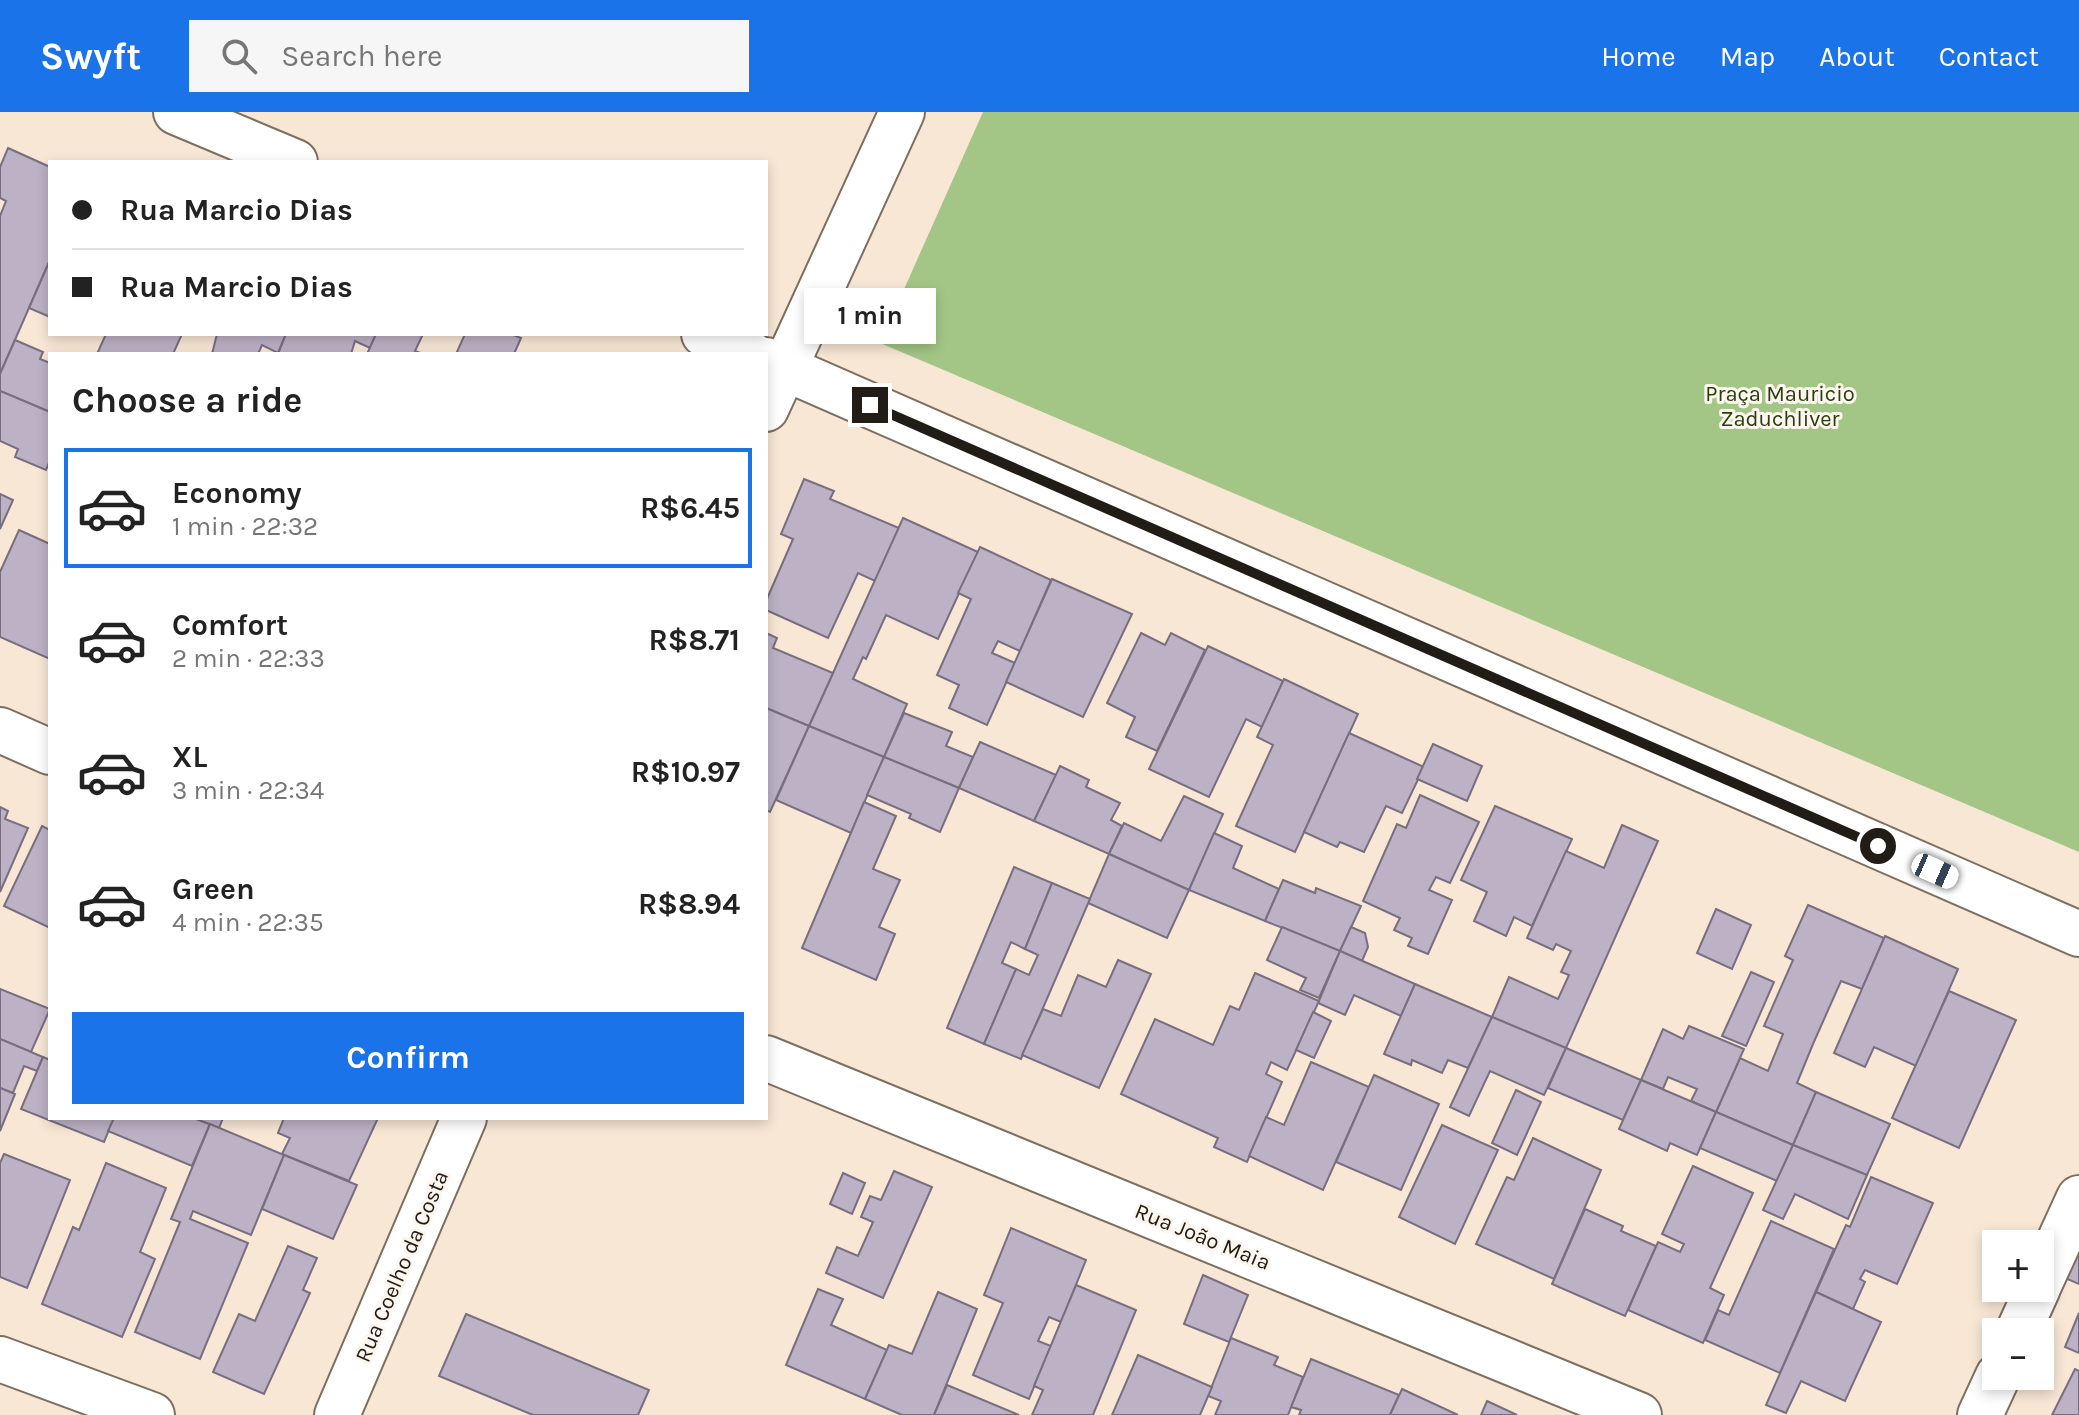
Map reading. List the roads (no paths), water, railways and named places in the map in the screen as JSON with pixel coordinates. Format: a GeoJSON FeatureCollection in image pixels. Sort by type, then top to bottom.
{"type":"FeatureCollection","features":[{"type":"Feature","properties":{"kind":"street"},"geometry":{"type":"LineString","coordinates":[[176,112],[290,160]]}},
{"type":"Feature","properties":{"kind":"street"},"geometry":{"type":"LineString","coordinates":[[768,359],[902,112]]}},
{"type":"Feature","properties":{"kind":"street"},"geometry":{"type":"LineString","coordinates":[[709,336],[746,352]]}},
{"type":"Feature","properties":{"kind":"street"},"geometry":{"type":"LineString","coordinates":[[768,361],[2079,934]]}},
{"type":"Feature","properties":{"kind":"street"},"geometry":{"type":"LineString","coordinates":[[0,730],[48,751]]}},
{"type":"Feature","properties":{"kind":"street","name":"Rua João Maia"},"geometry":{"type":"LineString","coordinates":[[768,1059],[1639,1415]]}},
{"type":"Feature","properties":{"kind":"street","name":"Rua Coelho da Costa"},"geometry":{"type":"LineString","coordinates":[[337,1415],[463,1120]]}},
{"type":"Feature","properties":{"kind":"street"},"geometry":{"type":"LineString","coordinates":[[2054,1253],[2079,1198]]}},
{"type":"Feature","properties":{"kind":"street"},"geometry":{"type":"LineString","coordinates":[[0,1359],[152,1415]]}},
{"type":"Feature","properties":{"kind":"street"},"geometry":{"type":"LineString","coordinates":[[1980,1415],[1992,1390]]}},
{"type":"Feature","properties":{"kind":"park label","name":"Praça Mauricio Zaduchliver"},"geometry":{"type":"Point","coordinates":[1780,406]}}]}
